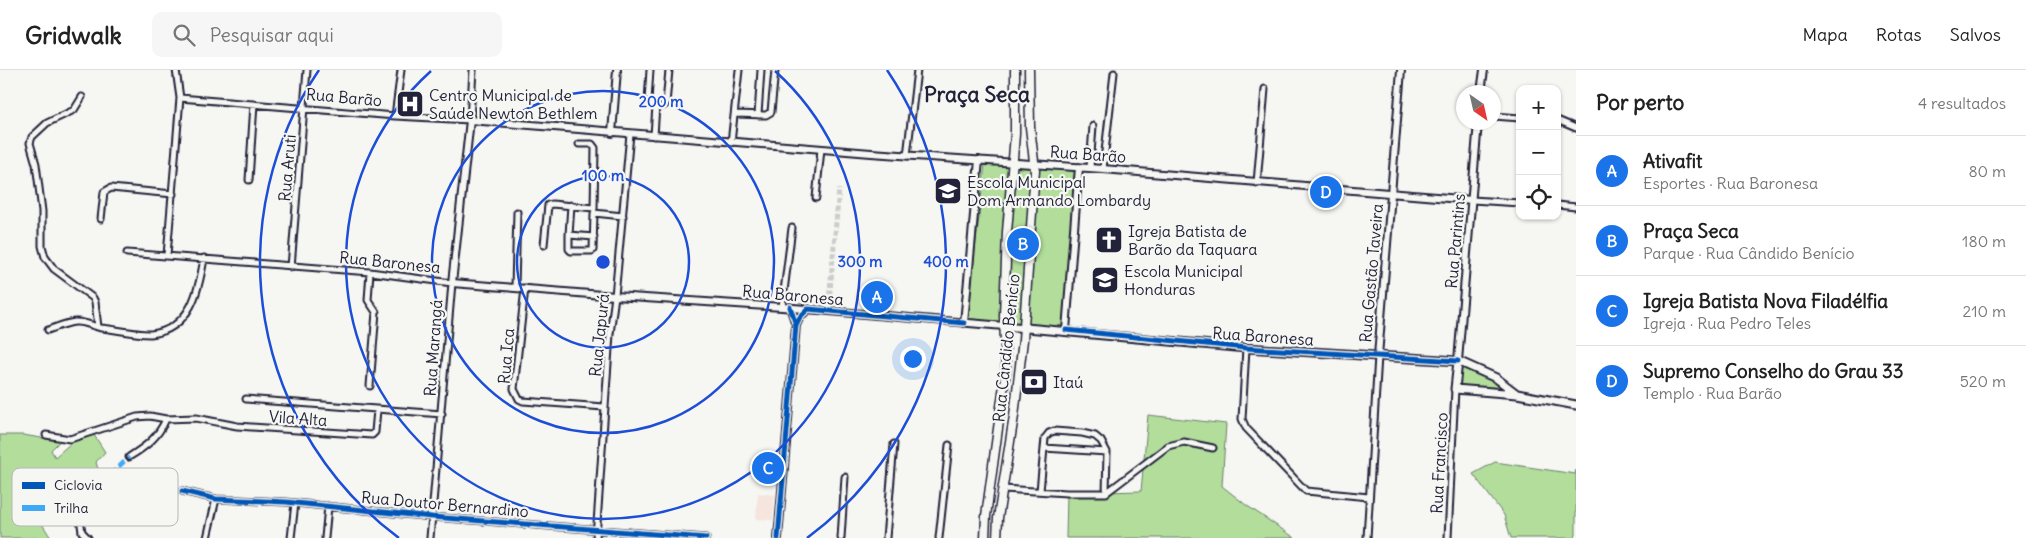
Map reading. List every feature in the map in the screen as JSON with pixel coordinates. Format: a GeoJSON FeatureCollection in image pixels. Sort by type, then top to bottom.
{"type":"FeatureCollection","features":[{"type":"Feature","properties":{"kind":"main road","name":"Rua Cândido Benício"},"geometry":{"type":"LineString","coordinates":[[985,538],[986,516],[1006,370],[1004,326],[1007,240],[1015,134],[1015,70]]}},
{"type":"Feature","properties":{"kind":"main road","name":"Rua Cândido Benício"},"geometry":{"type":"LineString","coordinates":[[997,538],[1024,327],[1035,164],[1030,127],[1029,70]]}},
{"type":"Feature","properties":{"kind":"main road","name":"Rua Baronesa"},"geometry":{"type":"LineString","coordinates":[[1004,326],[1066,330],[1246,348],[1458,361],[1483,371],[1506,390]]}},
{"type":"Feature","properties":{"kind":"main road"},"geometry":{"type":"LineString","coordinates":[[1458,361],[1455,389],[1506,390],[1517,394],[1576,405]]}},
{"type":"Feature","properties":{"kind":"street"},"geometry":{"type":"LineString","coordinates":[[167,255],[180,98],[176,70]]}},
{"type":"Feature","properties":{"kind":"street","name":"Rua Aruti"},"geometry":{"type":"LineString","coordinates":[[291,267],[307,70]]}},
{"type":"Feature","properties":{"kind":"street"},"geometry":{"type":"LineString","coordinates":[[395,116],[401,70]]}},
{"type":"Feature","properties":{"kind":"street","name":"Rua Marangá"},"geometry":{"type":"LineString","coordinates":[[430,538],[452,283],[470,120],[473,70]]}},
{"type":"Feature","properties":{"kind":"street"},"geometry":{"type":"LineString","coordinates":[[612,133],[617,70]]}},
{"type":"Feature","properties":{"kind":"street"},"geometry":{"type":"LineString","coordinates":[[650,70],[648,102],[649,104],[656,105],[665,105],[669,70]]}},
{"type":"Feature","properties":{"kind":"street"},"geometry":{"type":"LineString","coordinates":[[732,143],[739,70]]}},
{"type":"Feature","properties":{"kind":"street"},"geometry":{"type":"LineString","coordinates":[[758,115],[761,70]]}},
{"type":"Feature","properties":{"kind":"street"},"geometry":{"type":"LineString","coordinates":[[735,114],[766,115],[772,112],[775,70]]}},
{"type":"Feature","properties":{"kind":"street"},"geometry":{"type":"LineString","coordinates":[[907,156],[917,70]]}},
{"type":"Feature","properties":{"kind":"street","name":"Rua Gastão Taveira"},"geometry":{"type":"LineString","coordinates":[[1367,538],[1378,356],[1402,70]]}},
{"type":"Feature","properties":{"kind":"street"},"geometry":{"type":"LineString","coordinates":[[1482,85],[1484,70]]}},
{"type":"Feature","properties":{"kind":"street"},"geometry":{"type":"LineString","coordinates":[[1103,169],[1114,73]]}},
{"type":"Feature","properties":{"kind":"street"},"geometry":{"type":"LineString","coordinates":[[1257,183],[1265,89]]}},
{"type":"Feature","properties":{"kind":"street"},"geometry":{"type":"LineString","coordinates":[[82,97],[74,110],[47,123],[32,137],[30,143],[36,164],[42,211],[42,246],[45,258],[54,269],[92,298],[95,302],[98,327]]}},
{"type":"Feature","properties":{"kind":"street","name":"Rua Barão"},"geometry":{"type":"LineString","coordinates":[[180,98],[395,116],[470,120],[732,143],[1079,167],[1516,203]]}},
{"type":"Feature","properties":{"kind":"street"},"geometry":{"type":"LineString","coordinates":[[249,180],[254,104]]}},
{"type":"Feature","properties":{"kind":"street"},"geometry":{"type":"LineString","coordinates":[[654,136],[656,105]]}},
{"type":"Feature","properties":{"kind":"street"},"geometry":{"type":"LineString","coordinates":[[1501,117],[1516,118]]}},
{"type":"Feature","properties":{"kind":"street"},"geometry":{"type":"LineString","coordinates":[[1561,122],[1576,128]]}},
{"type":"Feature","properties":{"kind":"street"},"geometry":{"type":"LineString","coordinates":[[1090,168],[1093,126]]}},
{"type":"Feature","properties":{"kind":"street","name":"Rua Parintins"},"geometry":{"type":"LineString","coordinates":[[1458,361],[1477,130]]}},
{"type":"Feature","properties":{"kind":"street","name":"Rua Japurá"},"geometry":{"type":"LineString","coordinates":[[596,538],[610,334],[630,134]]}},
{"type":"Feature","properties":{"kind":"street"},"geometry":{"type":"LineString","coordinates":[[571,206],[569,249],[571,251],[592,251],[596,148],[592,144],[579,144]]}},
{"type":"Feature","properties":{"kind":"street"},"geometry":{"type":"LineString","coordinates":[[816,198],[821,149]]}},
{"type":"Feature","properties":{"kind":"street"},"geometry":{"type":"LineString","coordinates":[[964,323],[979,160]]}},
{"type":"Feature","properties":{"kind":"street"},"geometry":{"type":"LineString","coordinates":[[1066,330],[1079,167]]}},
{"type":"Feature","properties":{"kind":"street"},"geometry":{"type":"LineString","coordinates":[[101,219],[104,192],[111,188],[173,194]]}},
{"type":"Feature","properties":{"kind":"street"},"geometry":{"type":"LineString","coordinates":[[544,245],[547,206],[551,204],[623,216]]}},
{"type":"Feature","properties":{"kind":"street"},"geometry":{"type":"LineString","coordinates":[[1561,205],[1576,207]]}},
{"type":"Feature","properties":{"kind":"street"},"geometry":{"type":"LineString","coordinates":[[515,287],[517,212]]}},
{"type":"Feature","properties":{"kind":"street"},"geometry":{"type":"LineString","coordinates":[[782,306],[792,228]]}},
{"type":"Feature","properties":{"kind":"street"},"geometry":{"type":"LineString","coordinates":[[569,235],[594,237]]}},
{"type":"Feature","properties":{"kind":"street","name":"Rua Baronesa"},"geometry":{"type":"LineString","coordinates":[[126,253],[370,272],[452,283],[615,296],[782,306],[1004,326]]}},
{"type":"Feature","properties":{"kind":"street"},"geometry":{"type":"LineString","coordinates":[[48,330],[74,322],[151,334],[176,324],[185,315],[198,291],[204,258]]}},
{"type":"Feature","properties":{"kind":"street"},"geometry":{"type":"LineString","coordinates":[[370,272],[368,300],[376,312],[370,386]]}},
{"type":"Feature","properties":{"kind":"street","name":"Rua Ica"},"geometry":{"type":"LineString","coordinates":[[525,288],[514,389],[516,395],[523,401],[604,407]]}},
{"type":"Feature","properties":{"kind":"street"},"geometry":{"type":"LineString","coordinates":[[828,311],[829,302]]}},
{"type":"Feature","properties":{"kind":"street"},"geometry":{"type":"LineString","coordinates":[[778,538],[796,325],[790,307]]}},
{"type":"Feature","properties":{"kind":"street"},"geometry":{"type":"LineString","coordinates":[[796,325],[800,317],[808,309]]}},
{"type":"Feature","properties":{"kind":"street"},"geometry":{"type":"LineString","coordinates":[[1246,348],[1242,419],[1246,428],[1306,491],[1369,497]]}},
{"type":"Feature","properties":{"kind":"street","name":"Rua Francisco"},"geometry":{"type":"LineString","coordinates":[[1448,538],[1455,389]]}},
{"type":"Feature","properties":{"kind":"street","name":"Vila Alta"},"geometry":{"type":"LineString","coordinates":[[246,399],[442,414]]}},
{"type":"Feature","properties":{"kind":"street","name":"Vila Alta"},"geometry":{"type":"LineString","coordinates":[[166,419],[196,418],[237,426],[372,436],[375,432],[377,410]]}},
{"type":"Feature","properties":{"kind":"street"},"geometry":{"type":"LineString","coordinates":[[46,435],[70,439],[137,418],[150,416],[166,419],[162,429],[152,442],[128,457]]}},
{"type":"Feature","properties":{"kind":"street"},"geometry":{"type":"LineString","coordinates":[[1040,491],[1044,448],[1046,438],[1050,432],[1082,433],[1095,436],[1102,442],[1107,452],[1106,493]]}},
{"type":"Feature","properties":{"kind":"street"},"geometry":{"type":"LineString","coordinates":[[1003,489],[1106,493],[1168,446],[1184,442],[1213,448]]}},
{"type":"Feature","properties":{"kind":"street"},"geometry":{"type":"LineString","coordinates":[[886,538],[894,444]]}},
{"type":"Feature","properties":{"kind":"street"},"geometry":{"type":"LineString","coordinates":[[939,538],[949,444]]}},
{"type":"Feature","properties":{"kind":"street"},"geometry":{"type":"LineString","coordinates":[[1044,448],[1107,452]]}},
{"type":"Feature","properties":{"kind":"street"},"geometry":{"type":"LineString","coordinates":[[841,538],[845,477]]}},
{"type":"Feature","properties":{"kind":"street","name":"Rua Doutor Bernardino"},"geometry":{"type":"LineString","coordinates":[[182,491],[216,499],[295,503],[432,517],[706,538]]}},
{"type":"Feature","properties":{"kind":"street"},"geometry":{"type":"LineString","coordinates":[[207,538],[216,499]]}},
{"type":"Feature","properties":{"kind":"street"},"geometry":{"type":"LineString","coordinates":[[291,538],[295,503]]}},
{"type":"Feature","properties":{"kind":"street"},"geometry":{"type":"LineString","coordinates":[[325,538],[328,506]]}},
{"type":"Feature","properties":{"kind":"street"},"geometry":{"type":"LineString","coordinates":[[81,526],[82,532],[88,538]]}},
{"type":"Feature","properties":{"kind":"shaded area"},"geometry":{"type":"Polygon","coordinates":[[[758,493],[775,495],[773,520],[756,519],[758,493]]]}},
{"type":"Feature","properties":{"kind":"green space"},"geometry":{"type":"Polygon","coordinates":[[[985,165],[1075,168],[1063,327],[967,320],[985,165]]]}},
{"type":"Feature","properties":{"kind":"green space"},"geometry":{"type":"Polygon","coordinates":[[[1458,361],[1483,371],[1517,394],[1455,389],[1458,361]]]}},
{"type":"Feature","properties":{"kind":"green space"},"geometry":{"type":"Polygon","coordinates":[[[1148,415],[1226,424],[1222,486],[1246,505],[1295,538],[1066,538],[1067,493],[1141,491],[1148,415]]]}},
{"type":"Feature","properties":{"kind":"green space"},"geometry":{"type":"Polygon","coordinates":[[[0,435],[23,435],[60,441],[51,450],[55,457],[72,442],[94,435],[105,452],[96,462],[98,468],[12,468],[12,526],[43,526],[51,538],[0,538],[0,435]]]}},
{"type":"Feature","properties":{"kind":"green space"},"geometry":{"type":"Polygon","coordinates":[[[1495,462],[1575,474],[1576,470],[1576,535],[1573,538],[1511,538],[1504,515],[1473,474],[1495,462]]]}},
{"type":"Feature","properties":{"kind":"tunnel"},"geometry":{"type":"LineString","coordinates":[[829,302],[839,189]]}},
{"type":"Feature","properties":{"kind":"marked path"},"geometry":{"type":"LineString","coordinates":[[118,468],[129,457]]}},
{"type":"Feature","properties":{"kind":"cycle path"},"geometry":{"type":"LineString","coordinates":[[778,538],[796,325],[790,307]]}},
{"type":"Feature","properties":{"kind":"cycle path"},"geometry":{"type":"LineString","coordinates":[[796,325],[800,317],[808,309],[964,323]]}},
{"type":"Feature","properties":{"kind":"cycle path"},"geometry":{"type":"LineString","coordinates":[[1066,330],[1246,348],[1458,361]]}},
{"type":"Feature","properties":{"kind":"cycle path"},"geometry":{"type":"LineString","coordinates":[[182,491],[216,499],[286,502],[432,517],[706,538]]}},
{"type":"Feature","properties":{"kind":"place","name":"Centro Municipal de Saúde Newton Bethlem"},"geometry":{"type":"Point","coordinates":[410,104]}},
{"type":"Feature","properties":{"kind":"place","name":"Escola Municipal Dom Armando Lombardy"},"geometry":{"type":"Point","coordinates":[948,191]}},
{"type":"Feature","properties":{"kind":"place","name":"Supremo Conselho do Grau 33"},"geometry":{"type":"Point","coordinates":[1326,192]}},
{"type":"Feature","properties":{"kind":"place","name":"Igreja Batista de Barão da Taquara"},"geometry":{"type":"Point","coordinates":[1109,240]}},
{"type":"Feature","properties":{"kind":"place","name":"Praça Seca"},"geometry":{"type":"Point","coordinates":[1023,244]}},
{"type":"Feature","properties":{"kind":"place","name":"Escola Municipal Honduras"},"geometry":{"type":"Point","coordinates":[1105,280]}},
{"type":"Feature","properties":{"kind":"place","name":"Ativafit"},"geometry":{"type":"Point","coordinates":[877,297]}},
{"type":"Feature","properties":{"kind":"place","name":"Itaú"},"geometry":{"type":"Point","coordinates":[1034,382]}},
{"type":"Feature","properties":{"kind":"place","name":"Igreja Batista Nova Filadélfia"},"geometry":{"type":"Point","coordinates":[768,468]}},
{"type":"Feature","properties":{"kind":"district","name":"Praça Seca"},"geometry":{"type":"Point","coordinates":[977,94]}}]}
